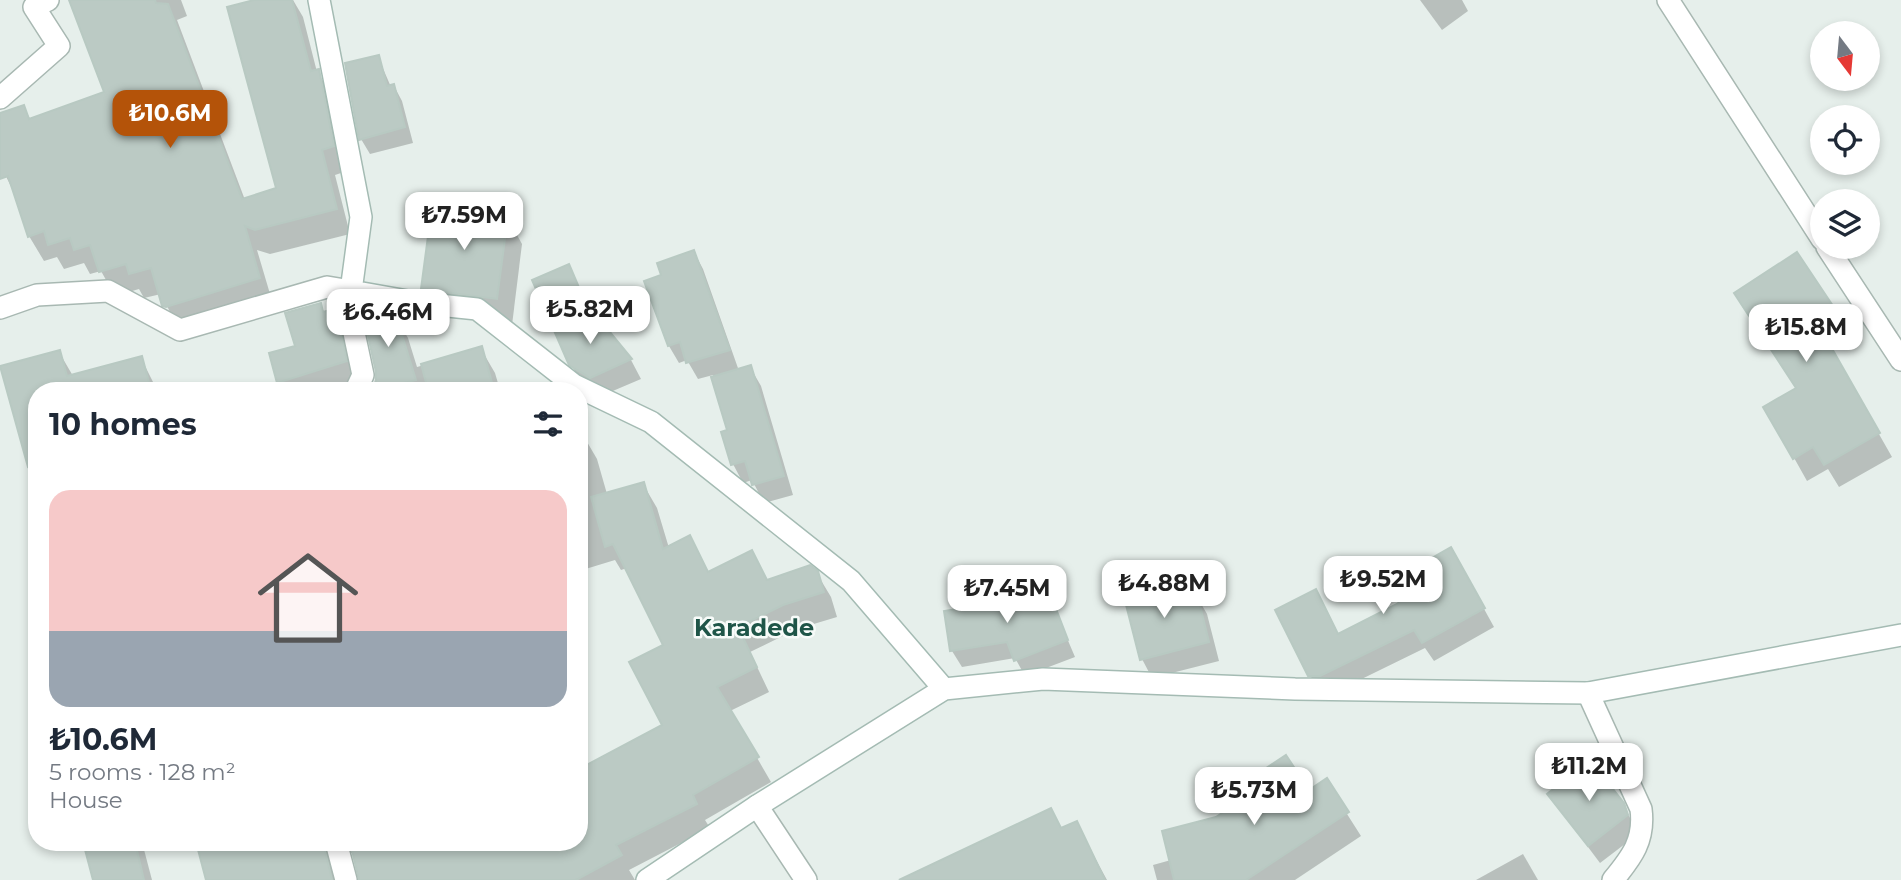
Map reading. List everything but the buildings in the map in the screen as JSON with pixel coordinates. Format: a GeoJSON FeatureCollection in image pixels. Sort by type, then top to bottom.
{"type":"FeatureCollection","features":[{"type":"Feature","properties":{"kind":"street"},"geometry":{"type":"LineString","coordinates":[[0,98],[59,46],[34,7],[48,0]]}},
{"type":"Feature","properties":{"kind":"street"},"geometry":{"type":"LineString","coordinates":[[319,0],[361,217],[350,314],[363,375],[360,382]]}},
{"type":"Feature","properties":{"kind":"street"},"geometry":{"type":"LineString","coordinates":[[1668,0],[1810,220]]}},
{"type":"Feature","properties":{"kind":"street"},"geometry":{"type":"LineString","coordinates":[[1835,259],[1901,360]]}},
{"type":"Feature","properties":{"kind":"street"},"geometry":{"type":"LineString","coordinates":[[0,308],[37,295],[108,290],[180,330],[327,287],[419,303],[477,309],[570,382]]}},
{"type":"Feature","properties":{"kind":"street"},"geometry":{"type":"LineString","coordinates":[[588,392],[651,422],[851,582],[944,689]]}},
{"type":"Feature","properties":{"kind":"street"},"geometry":{"type":"LineString","coordinates":[[647,880],[757,806],[944,689],[1043,680],[1295,689],[1588,693],[1901,635]]}},
{"type":"Feature","properties":{"kind":"street"},"geometry":{"type":"LineString","coordinates":[[1588,693],[1641,809],[1643,825],[1637,850],[1613,880]]}},
{"type":"Feature","properties":{"kind":"street"},"geometry":{"type":"LineString","coordinates":[[757,806],[806,880]]}},
{"type":"Feature","properties":{"kind":"street"},"geometry":{"type":"LineString","coordinates":[[338,851],[346,880]]}},
{"type":"Feature","properties":{"kind":"district","name":"Karadede"},"geometry":{"type":"Point","coordinates":[754,628]}}]}
